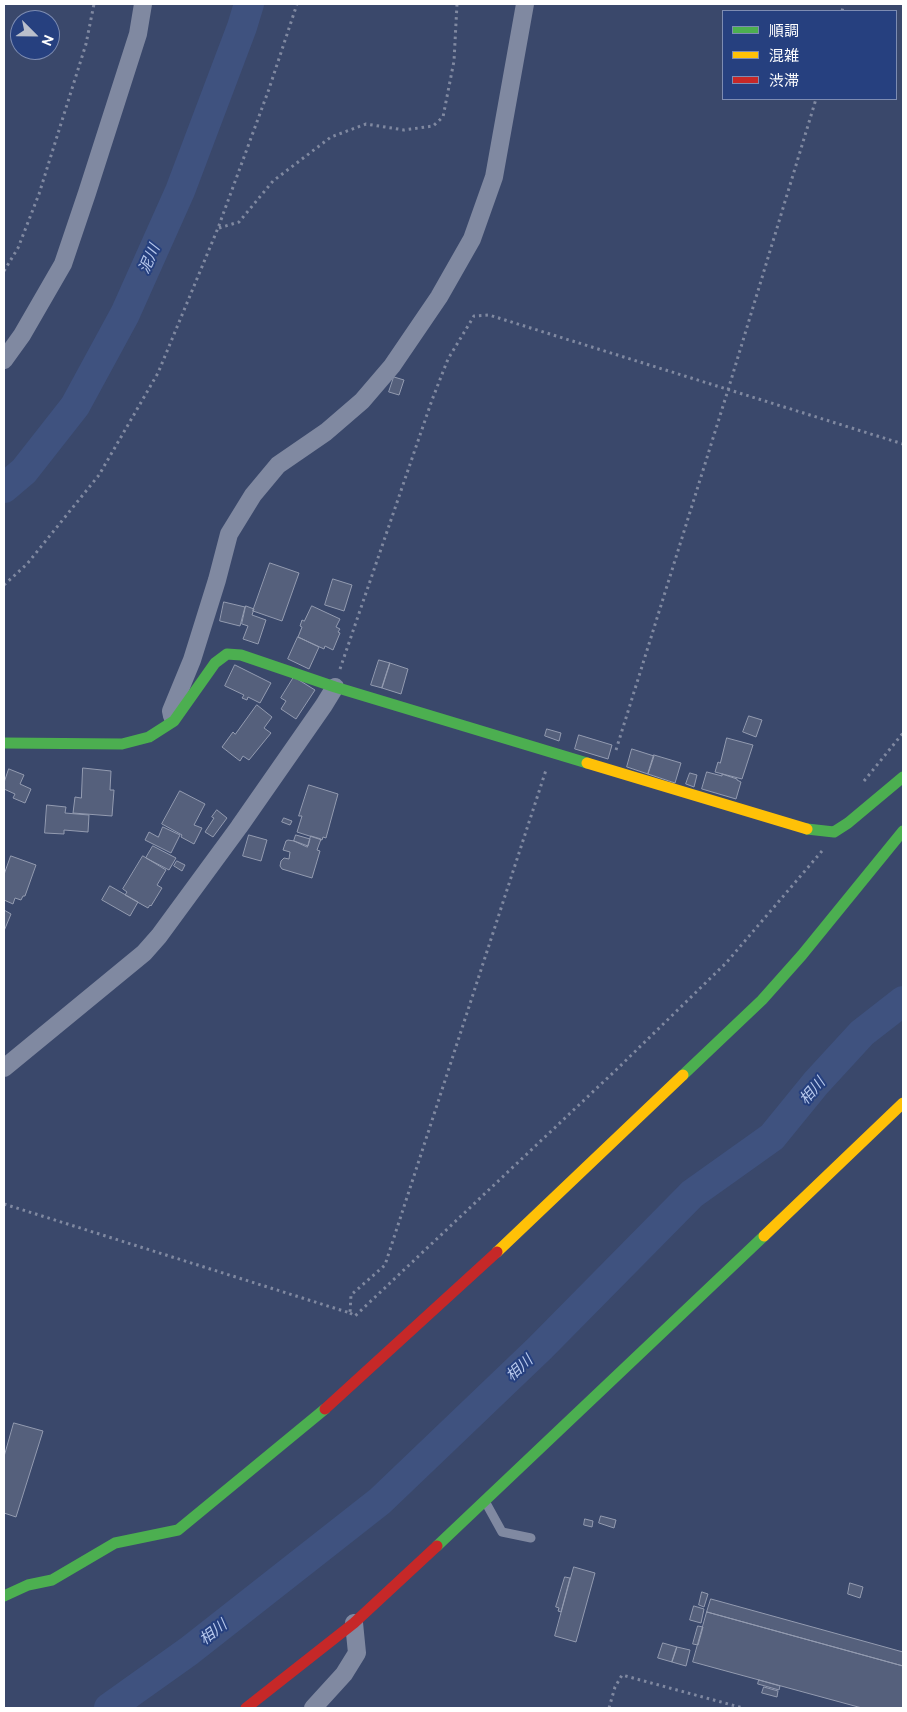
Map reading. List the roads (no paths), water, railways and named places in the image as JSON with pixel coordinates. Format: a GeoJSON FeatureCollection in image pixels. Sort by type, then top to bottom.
{"type":"FeatureCollection","features":[{"type":"Feature","properties":{"kind":"street"},"geometry":{"type":"LineString","coordinates":[[4,360],[22,335],[63,264],[138,34],[142,4]]}},
{"type":"Feature","properties":{"kind":"street"},"geometry":{"type":"LineString","coordinates":[[174,721],[171,711],[192,660],[229,534],[253,495],[278,465],[326,432],[362,401],[392,366],[439,297],[472,239],[494,177],[525,4]]}},
{"type":"Feature","properties":{"kind":"street"},"geometry":{"type":"LineString","coordinates":[[7,742],[122,744],[149,737],[174,721],[195,694],[215,663],[227,654],[241,655],[335,687],[810,830],[834,832],[848,824],[903,777]]}},
{"type":"Feature","properties":{"kind":"street"},"geometry":{"type":"LineString","coordinates":[[4,1068],[144,953],[159,936],[239,827],[335,687]]}},
{"type":"Feature","properties":{"kind":"street"},"geometry":{"type":"LineString","coordinates":[[4,1596],[28,1585],[52,1580],[115,1543],[178,1530],[345,1392],[503,1247],[762,1000],[802,955],[903,831]]}},
{"type":"Feature","properties":{"kind":"street"},"geometry":{"type":"LineString","coordinates":[[246,1708],[354,1623],[485,1502],[903,1103]]}},
{"type":"Feature","properties":{"kind":"street"},"geometry":{"type":"LineString","coordinates":[[313,1708],[344,1674],[357,1653],[354,1623]]}},
{"type":"Feature","properties":{"kind":"lane"},"geometry":{"type":"LineString","coordinates":[[485,1502],[502,1532],[531,1538]]}},
{"type":"Feature","properties":{"kind":"waterway","name":"泥川"},"geometry":{"type":"LineString","coordinates":[[4,488],[24,471],[75,406],[125,314],[180,191],[249,4]]}},
{"type":"Feature","properties":{"kind":"waterway","name":"相川"},"geometry":{"type":"LineString","coordinates":[[109,1708],[189,1651],[380,1501],[540,1348],[692,1194],[772,1137],[816,1083],[862,1033],[903,1001]]}}]}
